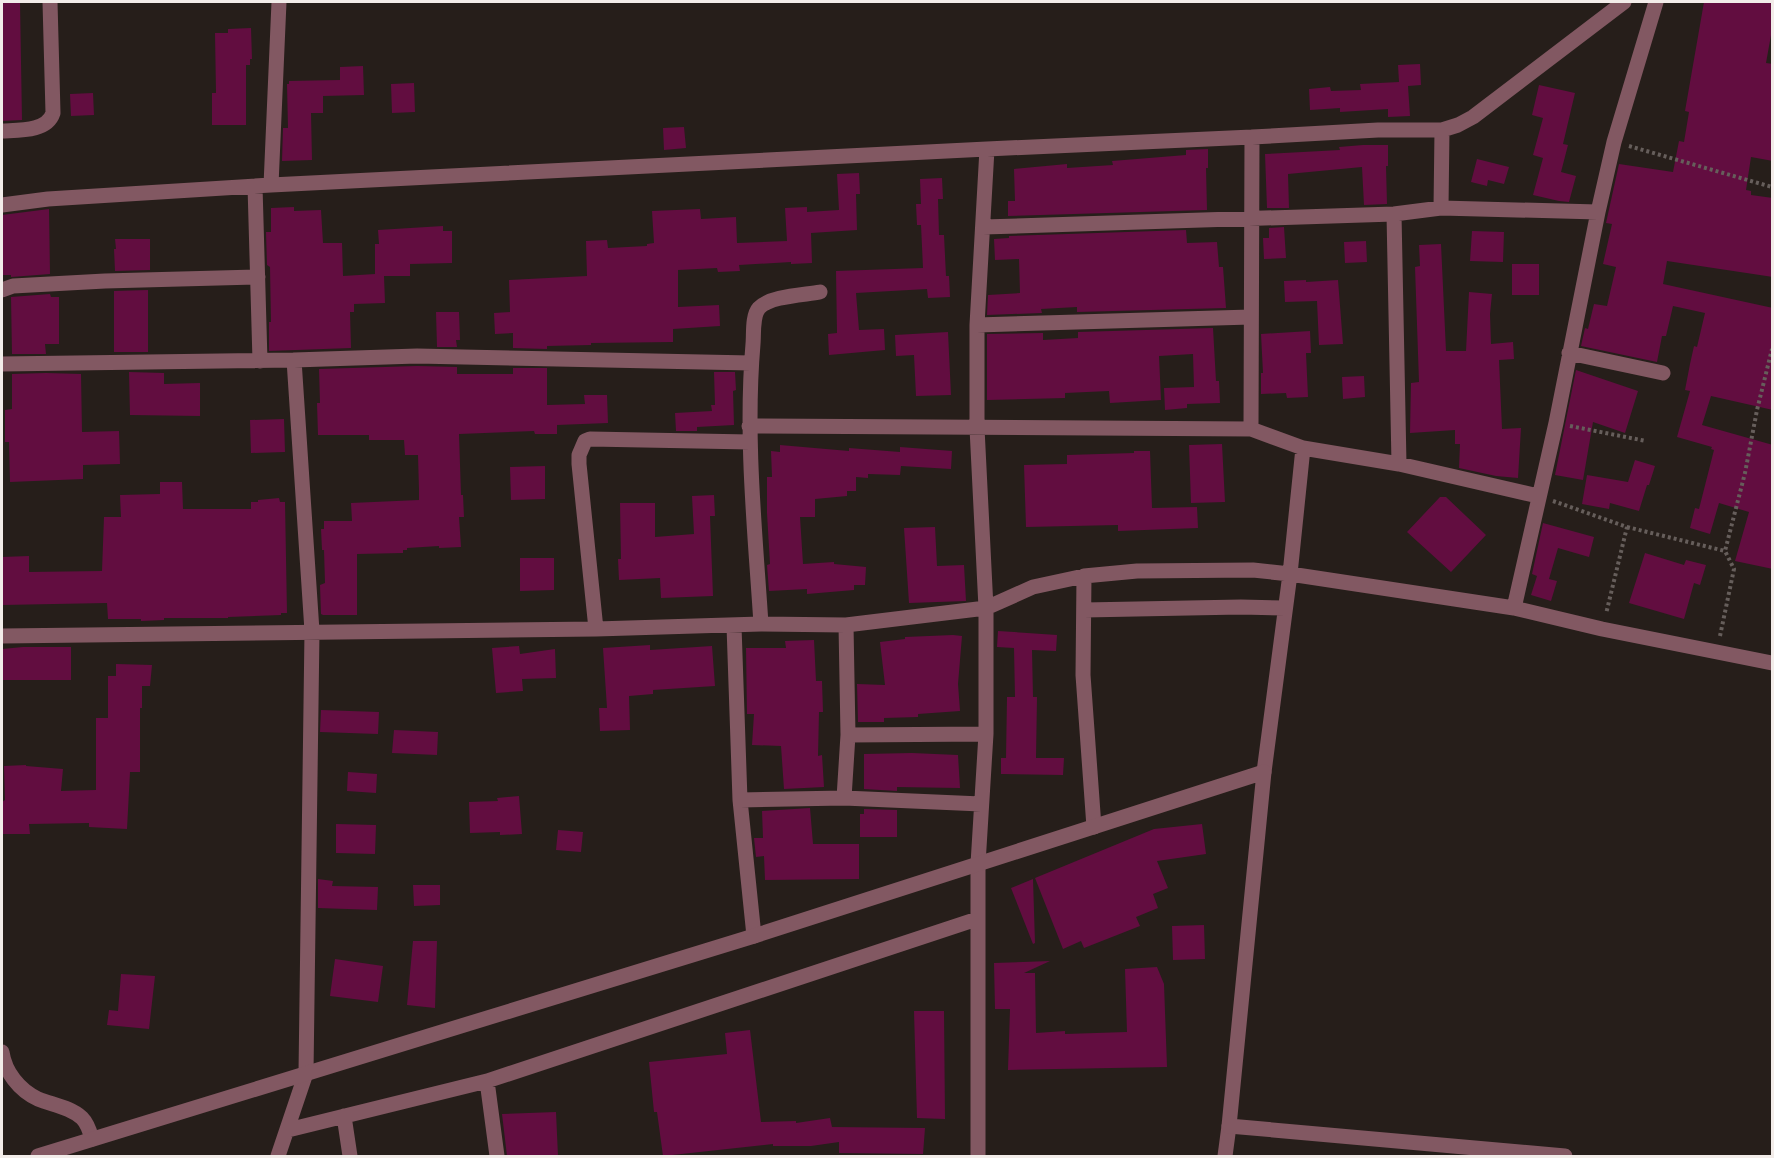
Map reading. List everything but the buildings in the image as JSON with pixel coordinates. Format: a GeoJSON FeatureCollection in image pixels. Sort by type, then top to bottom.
{"type":"FeatureCollection","features":[{"type":"Feature","properties":{"kind":"street"},"geometry":{"type":"LineString","coordinates":[[2,131],[43,125],[51,120],[53,113],[50,2]]}},
{"type":"Feature","properties":{"kind":"street"},"geometry":{"type":"LineString","coordinates":[[260,361],[258,277],[263,185],[279,2]]}},
{"type":"Feature","properties":{"kind":"street"},"geometry":{"type":"LineString","coordinates":[[2,205],[263,185],[1378,130],[1442,130],[1473,117],[1624,2]]}},
{"type":"Feature","properties":{"kind":"street"},"geometry":{"type":"LineString","coordinates":[[1514,608],[1556,423],[1614,142],[1656,2]]}},
{"type":"Feature","properties":{"kind":"street"},"geometry":{"type":"LineString","coordinates":[[1441,208],[1442,130]]}},
{"type":"Feature","properties":{"kind":"street"},"geometry":{"type":"LineString","coordinates":[[1251,429],[1252,136]]}},
{"type":"Feature","properties":{"kind":"street"},"geometry":{"type":"LineString","coordinates":[[978,1156],[977,919],[986,734],[986,608],[977,428],[977,325],[987,149]]}},
{"type":"Feature","properties":{"kind":"street"},"geometry":{"type":"LineString","coordinates":[[983,227],[1394,214],[1441,208],[1598,212]]}},
{"type":"Feature","properties":{"kind":"street"},"geometry":{"type":"LineString","coordinates":[[1394,214],[1399,464]]}},
{"type":"Feature","properties":{"kind":"street"},"geometry":{"type":"LineString","coordinates":[[2,290],[13,286],[105,281],[258,277]]}},
{"type":"Feature","properties":{"kind":"street"},"geometry":{"type":"LineString","coordinates":[[761,624],[749,426],[755,314],[758,309],[771,301],[820,292]]}},
{"type":"Feature","properties":{"kind":"street"},"geometry":{"type":"LineString","coordinates":[[977,325],[1251,317]]}},
{"type":"Feature","properties":{"kind":"street"},"geometry":{"type":"LineString","coordinates":[[1569,353],[1664,373]]}},
{"type":"Feature","properties":{"kind":"street"},"geometry":{"type":"LineString","coordinates":[[2,364],[260,361],[417,356],[751,363]]}},
{"type":"Feature","properties":{"kind":"street"},"geometry":{"type":"LineString","coordinates":[[278,1156],[306,1073],[312,631],[294,360]]}},
{"type":"Feature","properties":{"kind":"street"},"geometry":{"type":"LineString","coordinates":[[749,426],[1251,429],[1303,448],[1399,464],[1538,496]]}},
{"type":"Feature","properties":{"kind":"street"},"geometry":{"type":"LineString","coordinates":[[596,629],[579,464],[579,455],[585,441],[590,439],[750,442]]}},
{"type":"Feature","properties":{"kind":"street"},"geometry":{"type":"LineString","coordinates":[[1225,1156],[1264,772],[1290,573],[1303,448]]}},
{"type":"Feature","properties":{"kind":"street"},"geometry":{"type":"LineString","coordinates":[[2,636],[596,629],[761,624],[846,625],[986,608],[1033,587],[1084,576],[1137,571],[1253,570],[1290,573],[1514,608],[1602,629],[1773,663]]}},
{"type":"Feature","properties":{"kind":"street"},"geometry":{"type":"LineString","coordinates":[[1084,576],[1083,675],[1094,826]]}},
{"type":"Feature","properties":{"kind":"street"},"geometry":{"type":"LineString","coordinates":[[1084,610],[1285,608]]}},
{"type":"Feature","properties":{"kind":"street"},"geometry":{"type":"LineString","coordinates":[[844,798],[848,735],[846,625]]}},
{"type":"Feature","properties":{"kind":"street"},"geometry":{"type":"LineString","coordinates":[[734,626],[740,800],[754,936]]}},
{"type":"Feature","properties":{"kind":"street"},"geometry":{"type":"LineString","coordinates":[[848,735],[986,734]]}},
{"type":"Feature","properties":{"kind":"street"},"geometry":{"type":"LineString","coordinates":[[38,1156],[754,936],[1264,772]]}},
{"type":"Feature","properties":{"kind":"street"},"geometry":{"type":"LineString","coordinates":[[740,800],[844,798],[981,804]]}},
{"type":"Feature","properties":{"kind":"street"},"geometry":{"type":"LineString","coordinates":[[288,1130],[487,1081],[977,919]]}},
{"type":"Feature","properties":{"kind":"street"},"geometry":{"type":"LineString","coordinates":[[2,1052],[3,1062],[13,1079],[39,1099],[69,1110],[82,1118],[88,1125],[92,1139]]}},
{"type":"Feature","properties":{"kind":"street"},"geometry":{"type":"LineString","coordinates":[[487,1081],[497,1156]]}},
{"type":"Feature","properties":{"kind":"street"},"geometry":{"type":"LineString","coordinates":[[344,1116],[350,1156]]}},
{"type":"Feature","properties":{"kind":"street"},"geometry":{"type":"LineString","coordinates":[[1229,1126],[1448,1151],[1565,1156]]}},
{"type":"Feature","properties":{"kind":"path"},"geometry":{"type":"LineString","coordinates":[[1614,142],[1773,187]]}},
{"type":"Feature","properties":{"kind":"path"},"geometry":{"type":"LineString","coordinates":[[1716,651],[1734,569],[1725,551],[1773,349]]}},
{"type":"Feature","properties":{"kind":"path"},"geometry":{"type":"LineString","coordinates":[[1556,423],[1646,441]]}},
{"type":"Feature","properties":{"kind":"path"},"geometry":{"type":"LineString","coordinates":[[1538,496],[1627,527],[1725,551]]}},
{"type":"Feature","properties":{"kind":"path"},"geometry":{"type":"LineString","coordinates":[[1602,629],[1627,527]]}}]}
